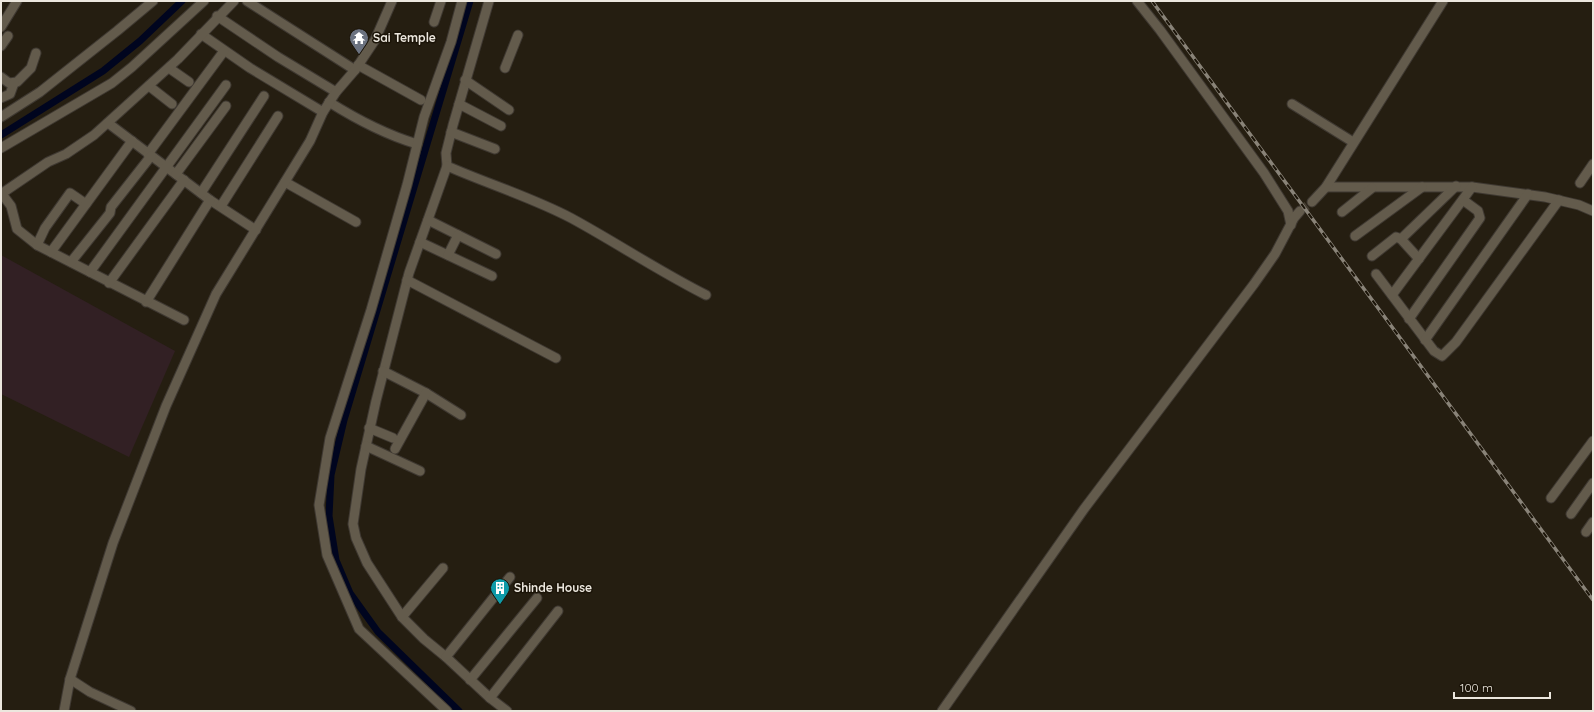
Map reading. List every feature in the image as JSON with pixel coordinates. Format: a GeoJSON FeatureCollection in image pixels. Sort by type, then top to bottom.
{"type":"FeatureCollection","features":[{"type":"Feature","properties":{"kind":"street"},"geometry":{"type":"LineString","coordinates":[[1,27],[4,16],[17,1]]}},
{"type":"Feature","properties":{"kind":"street"},"geometry":{"type":"LineString","coordinates":[[1,117],[40,92],[153,1]]}},
{"type":"Feature","properties":{"kind":"street"},"geometry":{"type":"LineString","coordinates":[[1,148],[112,83],[132,67],[204,1]]}},
{"type":"Feature","properties":{"kind":"street"},"geometry":{"type":"LineString","coordinates":[[184,320],[146,302],[37,245],[18,229],[11,206],[2,190],[83,143],[94,135],[169,68],[234,1]]}},
{"type":"Feature","properties":{"kind":"street"},"geometry":{"type":"LineString","coordinates":[[247,1],[357,68],[421,100]]}},
{"type":"Feature","properties":{"kind":"street"},"geometry":{"type":"LineString","coordinates":[[64,711],[70,680],[112,543],[166,406],[216,294],[286,182],[310,141],[329,102],[357,68],[375,40],[392,1]]}},
{"type":"Feature","properties":{"kind":"street"},"geometry":{"type":"LineString","coordinates":[[434,22],[441,1]]}},
{"type":"Feature","properties":{"kind":"street"},"geometry":{"type":"LineString","coordinates":[[447,711],[360,629],[327,555],[319,505],[330,438],[371,310],[424,117],[450,42],[462,1]]}},
{"type":"Feature","properties":{"kind":"street"},"geometry":{"type":"LineString","coordinates":[[489,1],[451,132],[446,153],[447,166],[407,280],[383,371],[366,446],[353,524],[356,538],[367,563],[402,617],[424,639],[446,657],[490,698],[507,711]]}},
{"type":"Feature","properties":{"kind":"street"},"geometry":{"type":"LineString","coordinates":[[1137,1],[1160,30],[1264,173],[1288,211],[1291,225]]}},
{"type":"Feature","properties":{"kind":"street"},"geometry":{"type":"LineString","coordinates":[[1312,202],[1326,187],[1443,1]]}},
{"type":"Feature","properties":{"kind":"street"},"geometry":{"type":"LineString","coordinates":[[218,16],[278,57],[336,92]]}},
{"type":"Feature","properties":{"kind":"street"},"geometry":{"type":"LineString","coordinates":[[202,34],[224,51],[273,83],[323,112]]}},
{"type":"Feature","properties":{"kind":"street"},"geometry":{"type":"LineString","coordinates":[[505,68],[518,35]]}},
{"type":"Feature","properties":{"kind":"street"},"geometry":{"type":"LineString","coordinates":[[1,46],[8,36]]}},
{"type":"Feature","properties":{"kind":"street"},"geometry":{"type":"LineString","coordinates":[[71,262],[110,213],[111,207],[224,51]]}},
{"type":"Feature","properties":{"kind":"street"},"geometry":{"type":"LineString","coordinates":[[1,77],[9,83],[22,78],[31,68],[36,53]]}},
{"type":"Feature","properties":{"kind":"street"},"geometry":{"type":"LineString","coordinates":[[169,68],[189,82]]}},
{"type":"Feature","properties":{"kind":"street"},"geometry":{"type":"LineString","coordinates":[[465,80],[509,110]]}},
{"type":"Feature","properties":{"kind":"street"},"geometry":{"type":"LineString","coordinates":[[1,98],[10,94],[14,82]]}},
{"type":"Feature","properties":{"kind":"street"},"geometry":{"type":"LineString","coordinates":[[90,272],[226,85]]}},
{"type":"Feature","properties":{"kind":"street"},"geometry":{"type":"LineString","coordinates":[[149,86],[172,104]]}},
{"type":"Feature","properties":{"kind":"street"},"geometry":{"type":"LineString","coordinates":[[201,193],[264,96]]}},
{"type":"Feature","properties":{"kind":"street"},"geometry":{"type":"LineString","coordinates":[[329,102],[343,111],[388,133],[417,144]]}},
{"type":"Feature","properties":{"kind":"street"},"geometry":{"type":"LineString","coordinates":[[459,104],[500,126]]}},
{"type":"Feature","properties":{"kind":"street"},"geometry":{"type":"LineString","coordinates":[[1292,104],[1353,142]]}},
{"type":"Feature","properties":{"kind":"street"},"geometry":{"type":"LineString","coordinates":[[176,174],[226,106]]}},
{"type":"Feature","properties":{"kind":"street"},"geometry":{"type":"LineString","coordinates":[[220,206],[278,116]]}},
{"type":"Feature","properties":{"kind":"street"},"geometry":{"type":"LineString","coordinates":[[108,122],[149,155],[210,200],[256,230]]}},
{"type":"Feature","properties":{"kind":"street"},"geometry":{"type":"LineString","coordinates":[[451,132],[495,149]]}},
{"type":"Feature","properties":{"kind":"street"},"geometry":{"type":"LineString","coordinates":[[52,252],[132,141]]}},
{"type":"Feature","properties":{"kind":"street"},"geometry":{"type":"LineString","coordinates":[[1580,183],[1593,164]]}},
{"type":"Feature","properties":{"kind":"street"},"geometry":{"type":"LineString","coordinates":[[447,166],[481,181],[514,191],[571,218],[677,280],[706,295]]}},
{"type":"Feature","properties":{"kind":"street"},"geometry":{"type":"LineString","coordinates":[[109,283],[184,180]]}},
{"type":"Feature","properties":{"kind":"street"},"geometry":{"type":"LineString","coordinates":[[286,182],[356,222]]}},
{"type":"Feature","properties":{"kind":"street"},"geometry":{"type":"LineString","coordinates":[[1355,236],[1422,186]]}},
{"type":"Feature","properties":{"kind":"street"},"geometry":{"type":"LineString","coordinates":[[1400,239],[1456,186]]}},
{"type":"Feature","properties":{"kind":"street"},"geometry":{"type":"LineString","coordinates":[[1326,187],[1472,187],[1528,194],[1559,200],[1593,211]]}},
{"type":"Feature","properties":{"kind":"street"},"geometry":{"type":"LineString","coordinates":[[1392,295],[1472,187]]}},
{"type":"Feature","properties":{"kind":"street"},"geometry":{"type":"LineString","coordinates":[[1342,212],[1372,188]]}},
{"type":"Feature","properties":{"kind":"street"},"geometry":{"type":"LineString","coordinates":[[37,245],[45,228],[70,193],[86,204]]}},
{"type":"Feature","properties":{"kind":"street"},"geometry":{"type":"LineString","coordinates":[[1425,340],[1528,194]]}},
{"type":"Feature","properties":{"kind":"street"},"geometry":{"type":"LineString","coordinates":[[146,302],[210,200]]}},
{"type":"Feature","properties":{"kind":"street"},"geometry":{"type":"LineString","coordinates":[[1409,319],[1480,218],[1478,211],[1462,200]]}},
{"type":"Feature","properties":{"kind":"street"},"geometry":{"type":"LineString","coordinates":[[1376,274],[1425,340],[1438,354],[1442,356],[1446,354],[1559,200]]}},
{"type":"Feature","properties":{"kind":"street"},"geometry":{"type":"LineString","coordinates":[[942,711],[1084,509],[1254,284],[1275,254],[1300,211]]}},
{"type":"Feature","properties":{"kind":"street"},"geometry":{"type":"LineString","coordinates":[[428,220],[496,254]]}},
{"type":"Feature","properties":{"kind":"street"},"geometry":{"type":"LineString","coordinates":[[448,256],[458,235]]}},
{"type":"Feature","properties":{"kind":"street"},"geometry":{"type":"LineString","coordinates":[[1372,256],[1395,238],[1400,239],[1419,258]]}},
{"type":"Feature","properties":{"kind":"street"},"geometry":{"type":"LineString","coordinates":[[420,242],[492,276]]}},
{"type":"Feature","properties":{"kind":"street"},"geometry":{"type":"LineString","coordinates":[[407,280],[556,358]]}},
{"type":"Feature","properties":{"kind":"street"},"geometry":{"type":"LineString","coordinates":[[383,371],[426,393],[461,415]]}},
{"type":"Feature","properties":{"kind":"street"},"geometry":{"type":"LineString","coordinates":[[395,449],[426,393]]}},
{"type":"Feature","properties":{"kind":"street"},"geometry":{"type":"LineString","coordinates":[[370,428],[393,438]]}},
{"type":"Feature","properties":{"kind":"street"},"geometry":{"type":"LineString","coordinates":[[1551,498],[1593,441]]}},
{"type":"Feature","properties":{"kind":"street"},"geometry":{"type":"LineString","coordinates":[[366,446],[420,471]]}},
{"type":"Feature","properties":{"kind":"street"},"geometry":{"type":"LineString","coordinates":[[1570,514],[1593,483]]}},
{"type":"Feature","properties":{"kind":"street"},"geometry":{"type":"LineString","coordinates":[[1586,532],[1593,522]]}},
{"type":"Feature","properties":{"kind":"street"},"geometry":{"type":"LineString","coordinates":[[402,617],[443,568]]}},
{"type":"Feature","properties":{"kind":"street"},"geometry":{"type":"LineString","coordinates":[[446,657],[510,577]]}},
{"type":"Feature","properties":{"kind":"street"},"geometry":{"type":"LineString","coordinates":[[470,680],[537,598]]}},
{"type":"Feature","properties":{"kind":"street"},"geometry":{"type":"LineString","coordinates":[[490,698],[558,611]]}},
{"type":"Feature","properties":{"kind":"street"},"geometry":{"type":"LineString","coordinates":[[70,680],[90,692],[131,711]]}},
{"type":"Feature","properties":{"kind":"shaded area"},"geometry":{"type":"Polygon","coordinates":[[[1,255],[175,351],[129,457],[1,394],[1,255]]]}},
{"type":"Feature","properties":{"kind":"waterway"},"geometry":{"type":"LineString","coordinates":[[1,135],[103,71],[140,41],[182,1]]}},
{"type":"Feature","properties":{"kind":"waterway"},"geometry":{"type":"LineString","coordinates":[[459,711],[378,632],[350,593],[336,560],[329,516],[331,475],[344,420],[470,1]]}},
{"type":"Feature","properties":{"kind":"tunnel"},"geometry":{"type":"LineString","coordinates":[[1300,211],[1312,202]]}},
{"type":"Feature","properties":{"kind":"railway"},"geometry":{"type":"LineString","coordinates":[[1152,1],[1593,600]]}},
{"type":"Feature","properties":{"kind":"place","name":"Sai Temple"},"geometry":{"type":"Point","coordinates":[359,55]}},
{"type":"Feature","properties":{"kind":"place","name":"Shinde House"},"geometry":{"type":"Point","coordinates":[500,605]}}]}
